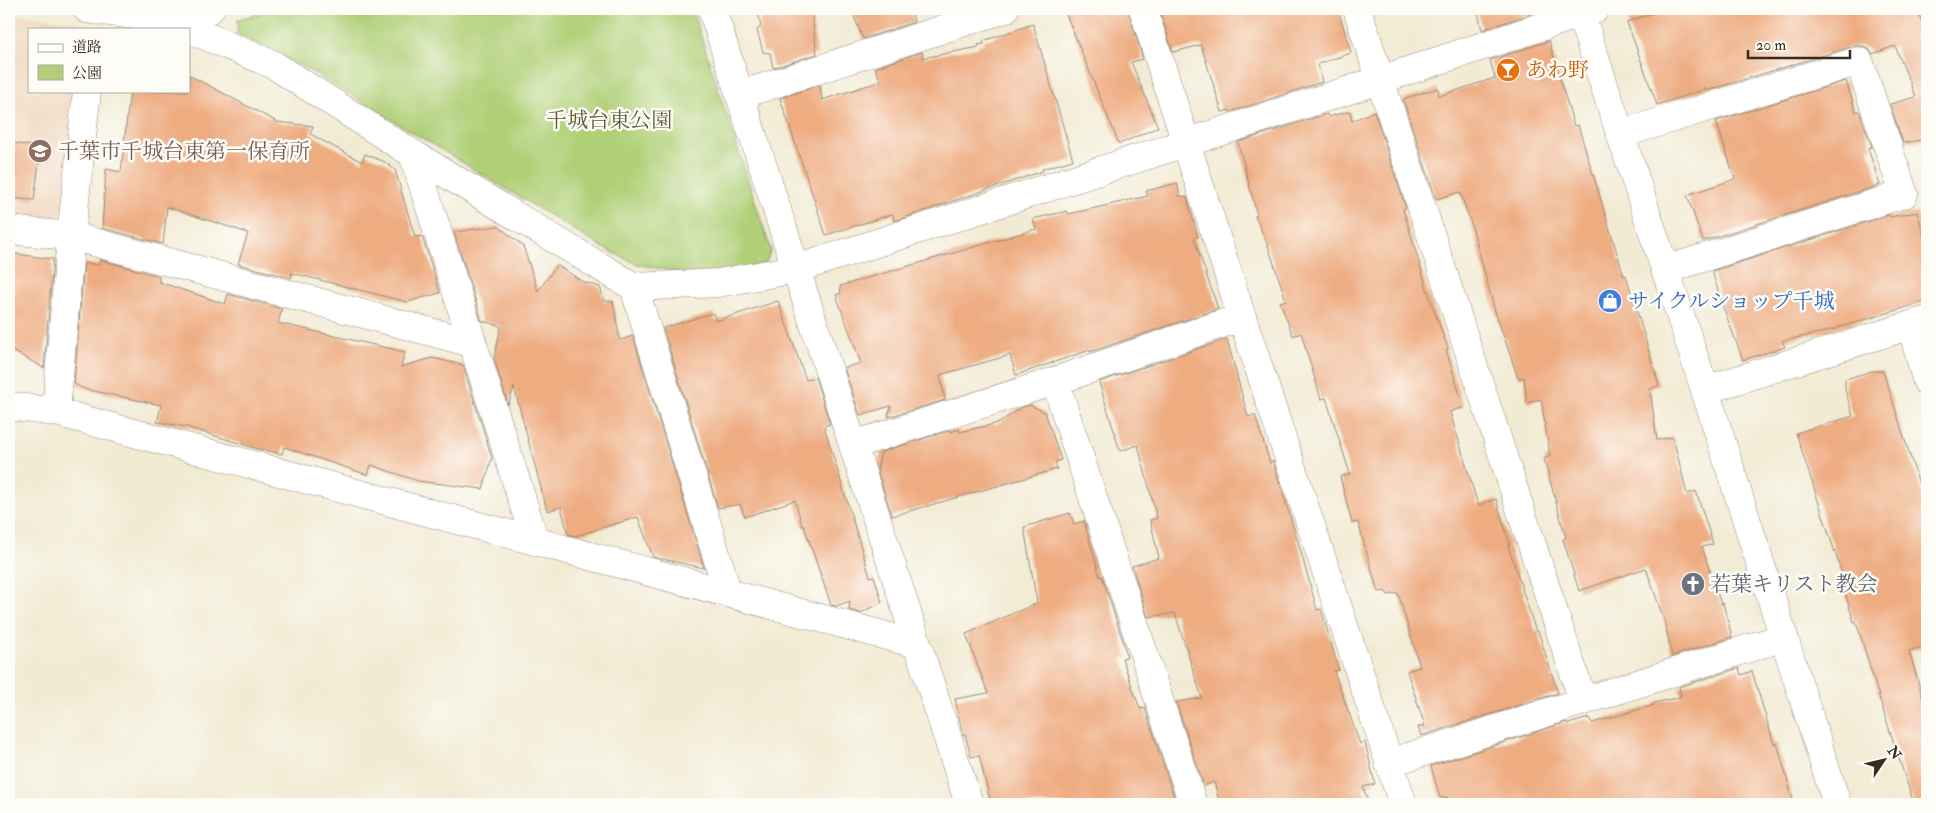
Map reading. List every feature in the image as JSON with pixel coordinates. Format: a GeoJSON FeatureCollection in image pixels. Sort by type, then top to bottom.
{"type":"FeatureCollection","features":[{"type":"Feature","properties":{"kind":"street"},"geometry":{"type":"LineString","coordinates":[[93,16],[181,26],[210,9]]}},
{"type":"Feature","properties":{"kind":"street"},"geometry":{"type":"LineString","coordinates":[[712,9],[916,644],[970,804]]}},
{"type":"Feature","properties":{"kind":"street"},"geometry":{"type":"LineString","coordinates":[[740,95],[939,19],[1006,9]]}},
{"type":"Feature","properties":{"kind":"street"},"geometry":{"type":"LineString","coordinates":[[1143,9],[1242,317],[1403,804]]}},
{"type":"Feature","properties":{"kind":"street"},"geometry":{"type":"LineString","coordinates":[[1357,9],[1583,701]]}},
{"type":"Feature","properties":{"kind":"street"},"geometry":{"type":"LineString","coordinates":[[190,30],[274,65],[413,154],[634,287],[718,283],[796,269],[1380,80],[1585,10],[1665,270],[1837,804]]}},
{"type":"Feature","properties":{"kind":"street"},"geometry":{"type":"LineString","coordinates":[[1622,134],[1859,61],[1904,194],[1665,270]]}},
{"type":"Feature","properties":{"kind":"street"},"geometry":{"type":"LineString","coordinates":[[56,412],[71,236],[87,92]]}},
{"type":"Feature","properties":{"kind":"street"},"geometry":{"type":"LineString","coordinates":[[413,154],[535,541]]}},
{"type":"Feature","properties":{"kind":"street"},"geometry":{"type":"LineString","coordinates":[[9,230],[71,236],[472,343]]}},
{"type":"Feature","properties":{"kind":"street"},"geometry":{"type":"LineString","coordinates":[[634,287],[728,593]]}},
{"type":"Feature","properties":{"kind":"street"},"geometry":{"type":"LineString","coordinates":[[853,445],[1242,317]]}},
{"type":"Feature","properties":{"kind":"street"},"geometry":{"type":"LineString","coordinates":[[1705,390],[1919,322],[1927,382]]}},
{"type":"Feature","properties":{"kind":"street"},"geometry":{"type":"LineString","coordinates":[[1054,380],[1193,804]]}},
{"type":"Feature","properties":{"kind":"street"},"geometry":{"type":"LineString","coordinates":[[9,406],[56,412],[916,644]]}},
{"type":"Feature","properties":{"kind":"street"},"geometry":{"type":"LineString","coordinates":[[1389,763],[1784,637]]}},
{"type":"Feature","properties":{"kind":"shaded area","name":"千葉市千城台東第一保育所"},"geometry":{"type":"Polygon","coordinates":[[[9,14],[74,21],[78,28],[28,28],[28,92],[77,92],[65,210],[48,225],[9,221],[9,14]]]}},
{"type":"Feature","properties":{"kind":"green space","name":"千城台東公園"},"geometry":{"type":"Polygon","coordinates":[[[279,9],[692,9],[771,250],[766,263],[714,275],[679,273],[637,264],[605,249],[318,75],[237,34],[238,19],[279,9]]]}},
{"type":"Feature","properties":{"kind":"building"},"geometry":{"type":"Polygon","coordinates":[[[757,9],[811,9],[817,54],[773,68],[770,53],[763,52],[757,30],[761,26],[757,9]]]}},
{"type":"Feature","properties":{"kind":"building"},"geometry":{"type":"Polygon","coordinates":[[[851,9],[911,9],[914,22],[863,39],[851,9]]]}},
{"type":"Feature","properties":{"kind":"building"},"geometry":{"type":"Polygon","coordinates":[[[1064,9],[1099,9],[1100,12],[1128,9],[1143,59],[1131,62],[1158,127],[1119,144],[1064,9]]]}},
{"type":"Feature","properties":{"kind":"building"},"geometry":{"type":"Polygon","coordinates":[[[1159,9],[1338,9],[1351,53],[1318,64],[1322,82],[1230,112],[1229,110],[1222,112],[1201,45],[1173,52],[1159,9]]]}},
{"type":"Feature","properties":{"kind":"building"},"geometry":{"type":"Polygon","coordinates":[[[1477,9],[1540,9],[1540,11],[1482,30],[1477,9]]]}},
{"type":"Feature","properties":{"kind":"building"},"geometry":{"type":"Polygon","coordinates":[[[1665,9],[1793,9],[1796,16],[1817,9],[1917,9],[1927,36],[1927,139],[1903,143],[1890,104],[1916,97],[1895,46],[1872,54],[1869,49],[1863,46],[1854,46],[1657,105],[1627,22],[1665,9]]]}},
{"type":"Feature","properties":{"kind":"building"},"geometry":{"type":"Polygon","coordinates":[[[1033,24],[1073,160],[894,221],[893,214],[826,235],[780,98],[820,85],[822,100],[881,81],[875,68],[922,52],[923,58],[979,47],[978,45],[984,44],[983,41],[1033,24]]]}},
{"type":"Feature","properties":{"kind":"building"},"geometry":{"type":"Polygon","coordinates":[[[1549,41],[1574,126],[1578,125],[1659,385],[1650,389],[1657,440],[1673,437],[1687,494],[1696,491],[1713,544],[1702,547],[1721,604],[1723,603],[1732,637],[1672,656],[1664,620],[1646,568],[1579,591],[1563,539],[1566,538],[1544,459],[1550,456],[1541,399],[1527,403],[1524,377],[1518,378],[1494,308],[1472,226],[1460,192],[1436,199],[1403,99],[1438,88],[1439,96],[1495,78],[1490,60],[1549,41]]]}},
{"type":"Feature","properties":{"kind":"building"},"geometry":{"type":"Polygon","coordinates":[[[190,76],[277,122],[313,126],[310,134],[362,162],[365,154],[385,162],[395,170],[415,237],[422,236],[440,293],[407,302],[292,273],[291,278],[238,264],[248,233],[167,207],[163,244],[102,228],[106,169],[121,172],[130,92],[190,92],[190,76]]]}},
{"type":"Feature","properties":{"kind":"building"},"geometry":{"type":"Polygon","coordinates":[[[1846,81],[1856,112],[1859,111],[1872,147],[1868,148],[1880,185],[1703,241],[1687,195],[1735,179],[1716,121],[1846,81]]]}},
{"type":"Feature","properties":{"kind":"building"},"geometry":{"type":"Polygon","coordinates":[[[1350,111],[1352,121],[1374,111],[1406,208],[1403,209],[1431,302],[1448,349],[1446,350],[1464,407],[1450,412],[1478,505],[1496,499],[1510,545],[1508,545],[1558,693],[1421,736],[1418,727],[1425,726],[1407,671],[1420,667],[1398,593],[1388,595],[1385,591],[1378,592],[1358,522],[1352,523],[1340,477],[1350,474],[1326,398],[1321,399],[1301,333],[1293,336],[1280,302],[1286,300],[1267,243],[1255,216],[1257,215],[1238,142],[1327,114],[1328,117],[1350,111]]]}},
{"type":"Feature","properties":{"kind":"building"},"geometry":{"type":"Polygon","coordinates":[[[9,142],[41,148],[34,200],[9,198],[9,142]]]}},
{"type":"Feature","properties":{"kind":"building"},"geometry":{"type":"Polygon","coordinates":[[[1177,183],[1180,196],[1187,197],[1198,237],[1194,238],[1218,309],[1016,375],[1010,355],[940,375],[945,400],[888,417],[891,406],[860,415],[844,368],[861,363],[836,295],[841,293],[840,286],[1036,229],[1033,219],[1067,211],[1069,214],[1148,196],[1146,191],[1177,183]]]}},
{"type":"Feature","properties":{"kind":"building"},"geometry":{"type":"Polygon","coordinates":[[[1917,212],[1927,246],[1927,301],[1824,332],[1782,341],[1785,347],[1743,360],[1712,271],[1889,215],[1890,217],[1917,212]]]}},
{"type":"Feature","properties":{"kind":"building"},"geometry":{"type":"Polygon","coordinates":[[[498,226],[523,246],[538,291],[557,265],[583,282],[600,287],[604,301],[613,301],[620,340],[633,336],[704,568],[653,557],[638,517],[575,536],[568,534],[561,507],[547,511],[514,387],[508,405],[494,358],[501,326],[482,321],[454,232],[498,226]]]}},
{"type":"Feature","properties":{"kind":"building"},"geometry":{"type":"Polygon","coordinates":[[[9,253],[53,259],[44,368],[9,349],[9,253]]]}},
{"type":"Feature","properties":{"kind":"building"},"geometry":{"type":"Polygon","coordinates":[[[100,260],[159,276],[159,282],[225,304],[228,294],[282,309],[278,323],[405,352],[401,367],[432,358],[463,365],[492,458],[483,489],[418,481],[371,465],[368,475],[284,447],[282,454],[258,449],[187,427],[157,422],[161,405],[84,389],[74,384],[84,263],[99,265],[100,260]]]}},
{"type":"Feature","properties":{"kind":"building"},"geometry":{"type":"Polygon","coordinates":[[[778,301],[806,380],[815,377],[830,424],[824,426],[870,577],[874,576],[882,602],[861,613],[849,610],[850,601],[836,606],[831,605],[804,526],[802,526],[795,500],[745,517],[740,504],[718,508],[663,328],[713,313],[716,321],[778,301]]]}},
{"type":"Feature","properties":{"kind":"building"},"geometry":{"type":"Polygon","coordinates":[[[1227,339],[1248,417],[1255,415],[1270,463],[1273,461],[1317,610],[1321,609],[1339,670],[1334,671],[1360,744],[1365,742],[1375,784],[1363,787],[1369,804],[1220,804],[1214,782],[1204,786],[1176,702],[1202,698],[1175,613],[1148,617],[1132,566],[1159,558],[1150,520],[1157,518],[1138,445],[1120,451],[1099,382],[1227,339]]]}},
{"type":"Feature","properties":{"kind":"building"},"geometry":{"type":"Polygon","coordinates":[[[1872,371],[1883,371],[1927,509],[1927,645],[1909,651],[1927,712],[1927,804],[1914,804],[1856,621],[1854,622],[1845,593],[1848,592],[1796,433],[1853,416],[1845,390],[1845,379],[1872,371]]]}},
{"type":"Feature","properties":{"kind":"building"},"geometry":{"type":"Polygon","coordinates":[[[1030,405],[1045,412],[1061,460],[1055,462],[1057,469],[892,516],[877,470],[881,452],[951,430],[951,432],[959,429],[960,432],[999,423],[1020,408],[1030,405]]]}},
{"type":"Feature","properties":{"kind":"building"},"geometry":{"type":"Polygon","coordinates":[[[1070,513],[1074,524],[1084,521],[1100,577],[1102,576],[1123,641],[1127,657],[1122,658],[1140,709],[1145,708],[1174,797],[1155,804],[991,804],[979,755],[971,757],[965,734],[963,735],[955,699],[988,693],[966,634],[1037,603],[1024,527],[1070,513]]]}},
{"type":"Feature","properties":{"kind":"building"},"geometry":{"type":"Polygon","coordinates":[[[1739,668],[1741,675],[1752,671],[1774,744],[1777,743],[1794,804],[1451,804],[1447,797],[1440,798],[1431,766],[1567,722],[1568,724],[1589,718],[1592,723],[1654,705],[1654,703],[1681,697],[1679,687],[1739,668]]]}},
{"type":"Feature","properties":{"kind":"place","name":"あわ野"},"geometry":{"type":"Point","coordinates":[1508,70]}},
{"type":"Feature","properties":{"kind":"place","name":"千葉市千城台東第一保育所"},"geometry":{"type":"Point","coordinates":[40,151]}},
{"type":"Feature","properties":{"kind":"place","name":"サイクルショップ千城"},"geometry":{"type":"Point","coordinates":[1610,301]}},
{"type":"Feature","properties":{"kind":"place","name":"若葉キリスト教会"},"geometry":{"type":"Point","coordinates":[1693,584]}}]}
